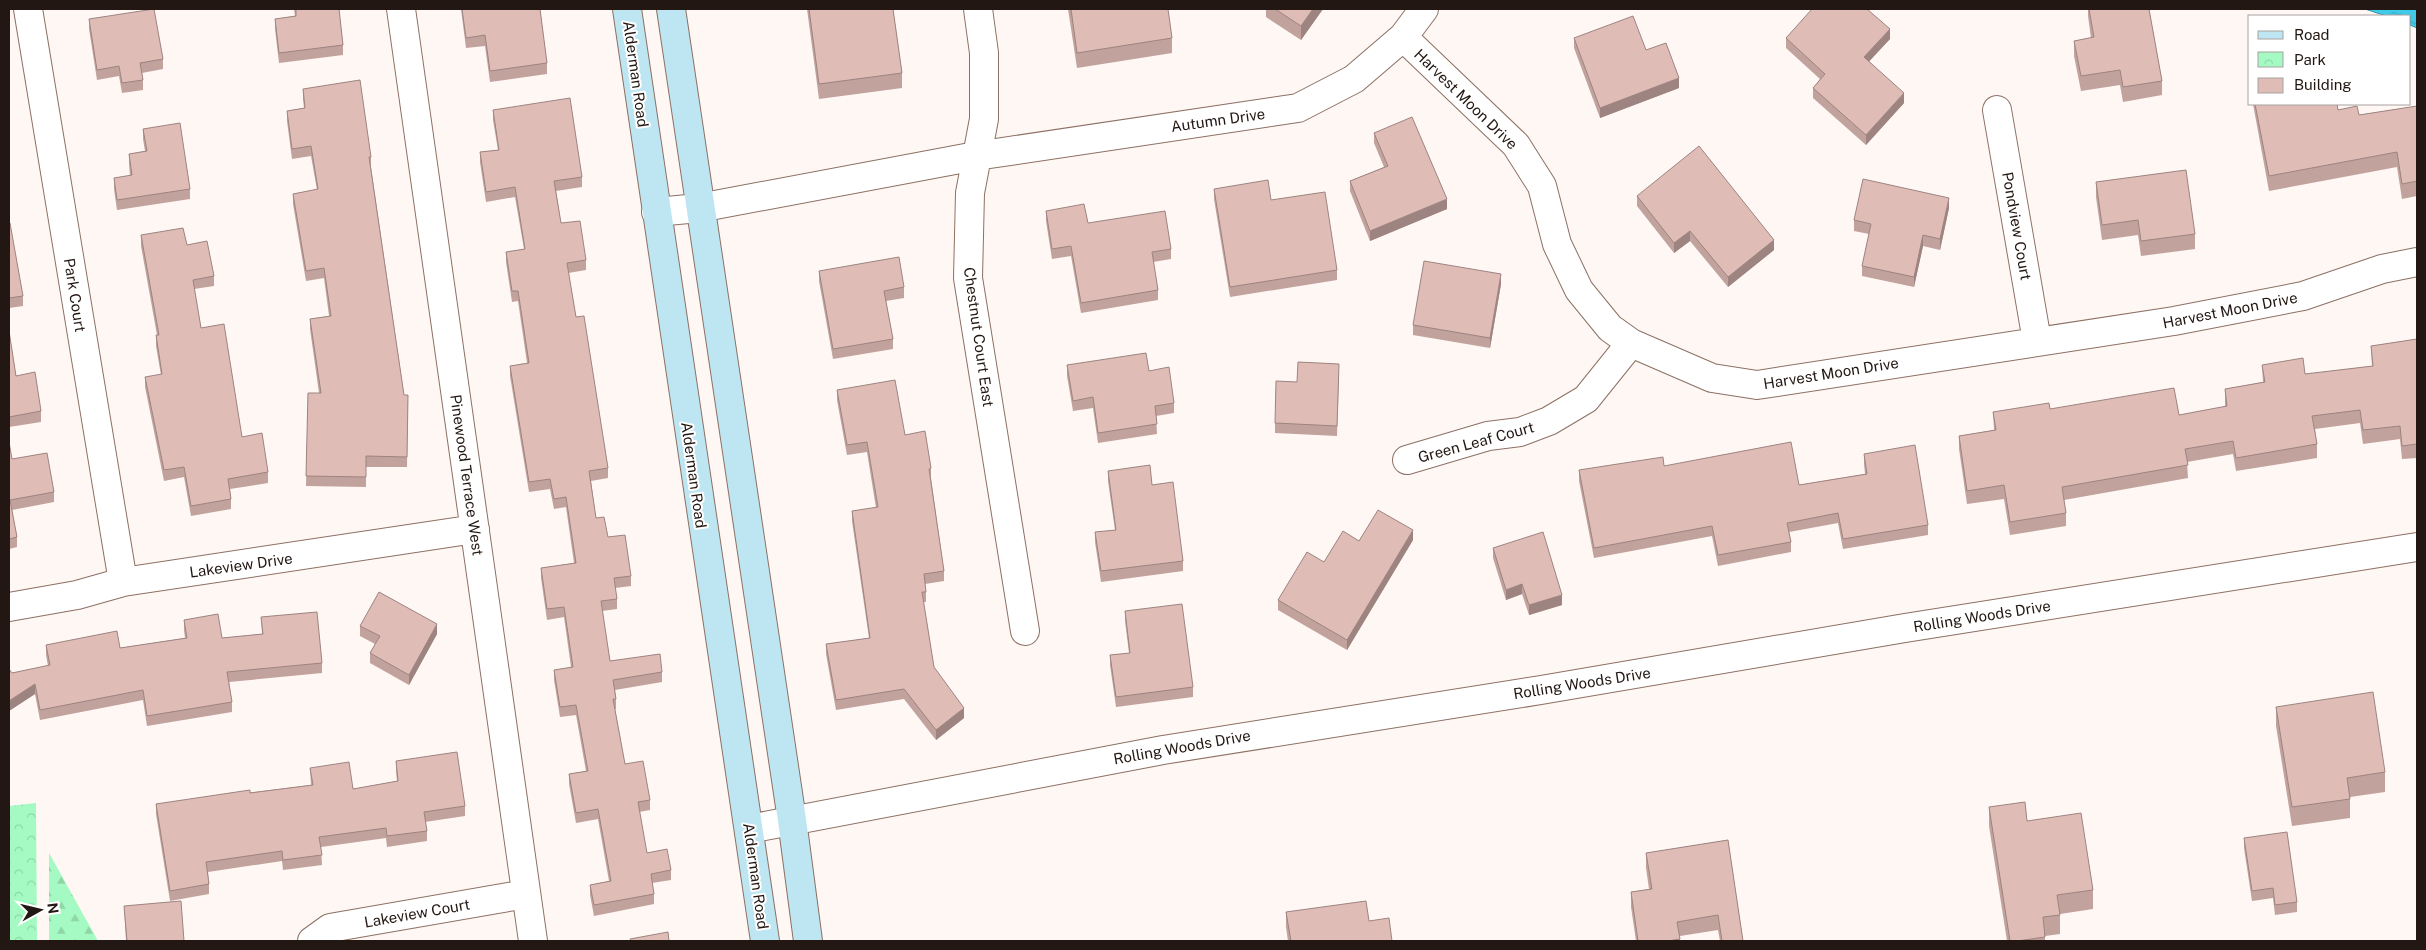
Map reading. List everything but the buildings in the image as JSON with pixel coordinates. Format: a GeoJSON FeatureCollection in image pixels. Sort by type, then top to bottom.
{"type":"FeatureCollection","features":[{"type":"Feature","properties":{"kind":"main road","name":"Alderman Road"},"geometry":{"type":"LineString","coordinates":[[627,9],[703,534],[765,941]]}},
{"type":"Feature","properties":{"kind":"main road"},"geometry":{"type":"LineString","coordinates":[[671,9],[699,208],[792,820],[808,941]]}},
{"type":"Feature","properties":{"kind":"street","name":"Park Court"},"geometry":{"type":"LineString","coordinates":[[28,9],[123,582]]}},
{"type":"Feature","properties":{"kind":"street","name":"Pinewood Terrace West"},"geometry":{"type":"LineString","coordinates":[[401,9],[534,941]]}},
{"type":"Feature","properties":{"kind":"street","name":"Chestnut Court East"},"geometry":{"type":"LineString","coordinates":[[978,9],[984,53],[984,118],[970,193],[968,278],[1025,631]]}},
{"type":"Feature","properties":{"kind":"street","name":"Autumn Drive"},"geometry":{"type":"LineString","coordinates":[[976,156],[1298,108],[1354,79],[1403,37],[1424,9]]}},
{"type":"Feature","properties":{"kind":"street","name":"Harvest Moon Drive"},"geometry":{"type":"LineString","coordinates":[[1403,37],[1516,145],[1542,186],[1557,244],[1579,290],[1610,328],[1631,343],[1712,378],[1757,384],[2174,322],[2303,296],[2382,269],[2417,262]]}},
{"type":"Feature","properties":{"kind":"street","name":"Pondview Court"},"geometry":{"type":"LineString","coordinates":[[1997,110],[2037,341]]}},
{"type":"Feature","properties":{"kind":"street"},"geometry":{"type":"LineString","coordinates":[[656,212],[699,208],[976,156]]}},
{"type":"Feature","properties":{"kind":"street","name":"Green Leaf Court"},"geometry":{"type":"LineString","coordinates":[[1407,460],[1488,436],[1520,432],[1549,421],[1586,399],[1631,343]]}},
{"type":"Feature","properties":{"kind":"street","name":"Lakeview Drive"},"geometry":{"type":"LineString","coordinates":[[9,607],[77,595],[123,582],[474,529]]}},
{"type":"Feature","properties":{"kind":"street","name":"Rolling Woods Drive"},"geometry":{"type":"LineString","coordinates":[[749,829],[1172,748],[1541,690],[1904,628],[2417,548]]}},
{"type":"Feature","properties":{"kind":"street","name":"Lakeview Court"},"geometry":{"type":"LineString","coordinates":[[312,941],[330,928],[526,894]]}},
{"type":"Feature","properties":{"kind":"green space"},"geometry":{"type":"Polygon","coordinates":[[[36,803],[37,941],[9,941],[9,806],[36,803]]]}},
{"type":"Feature","properties":{"kind":"green space"},"geometry":{"type":"Polygon","coordinates":[[[49,853],[98,941],[49,941],[49,853]]]}},
{"type":"Feature","properties":{"kind":"water"},"geometry":{"type":"Polygon","coordinates":[[[2365,9],[2417,9],[2417,28],[2411,25],[2411,15],[2383,15],[2365,9]]]}}]}
